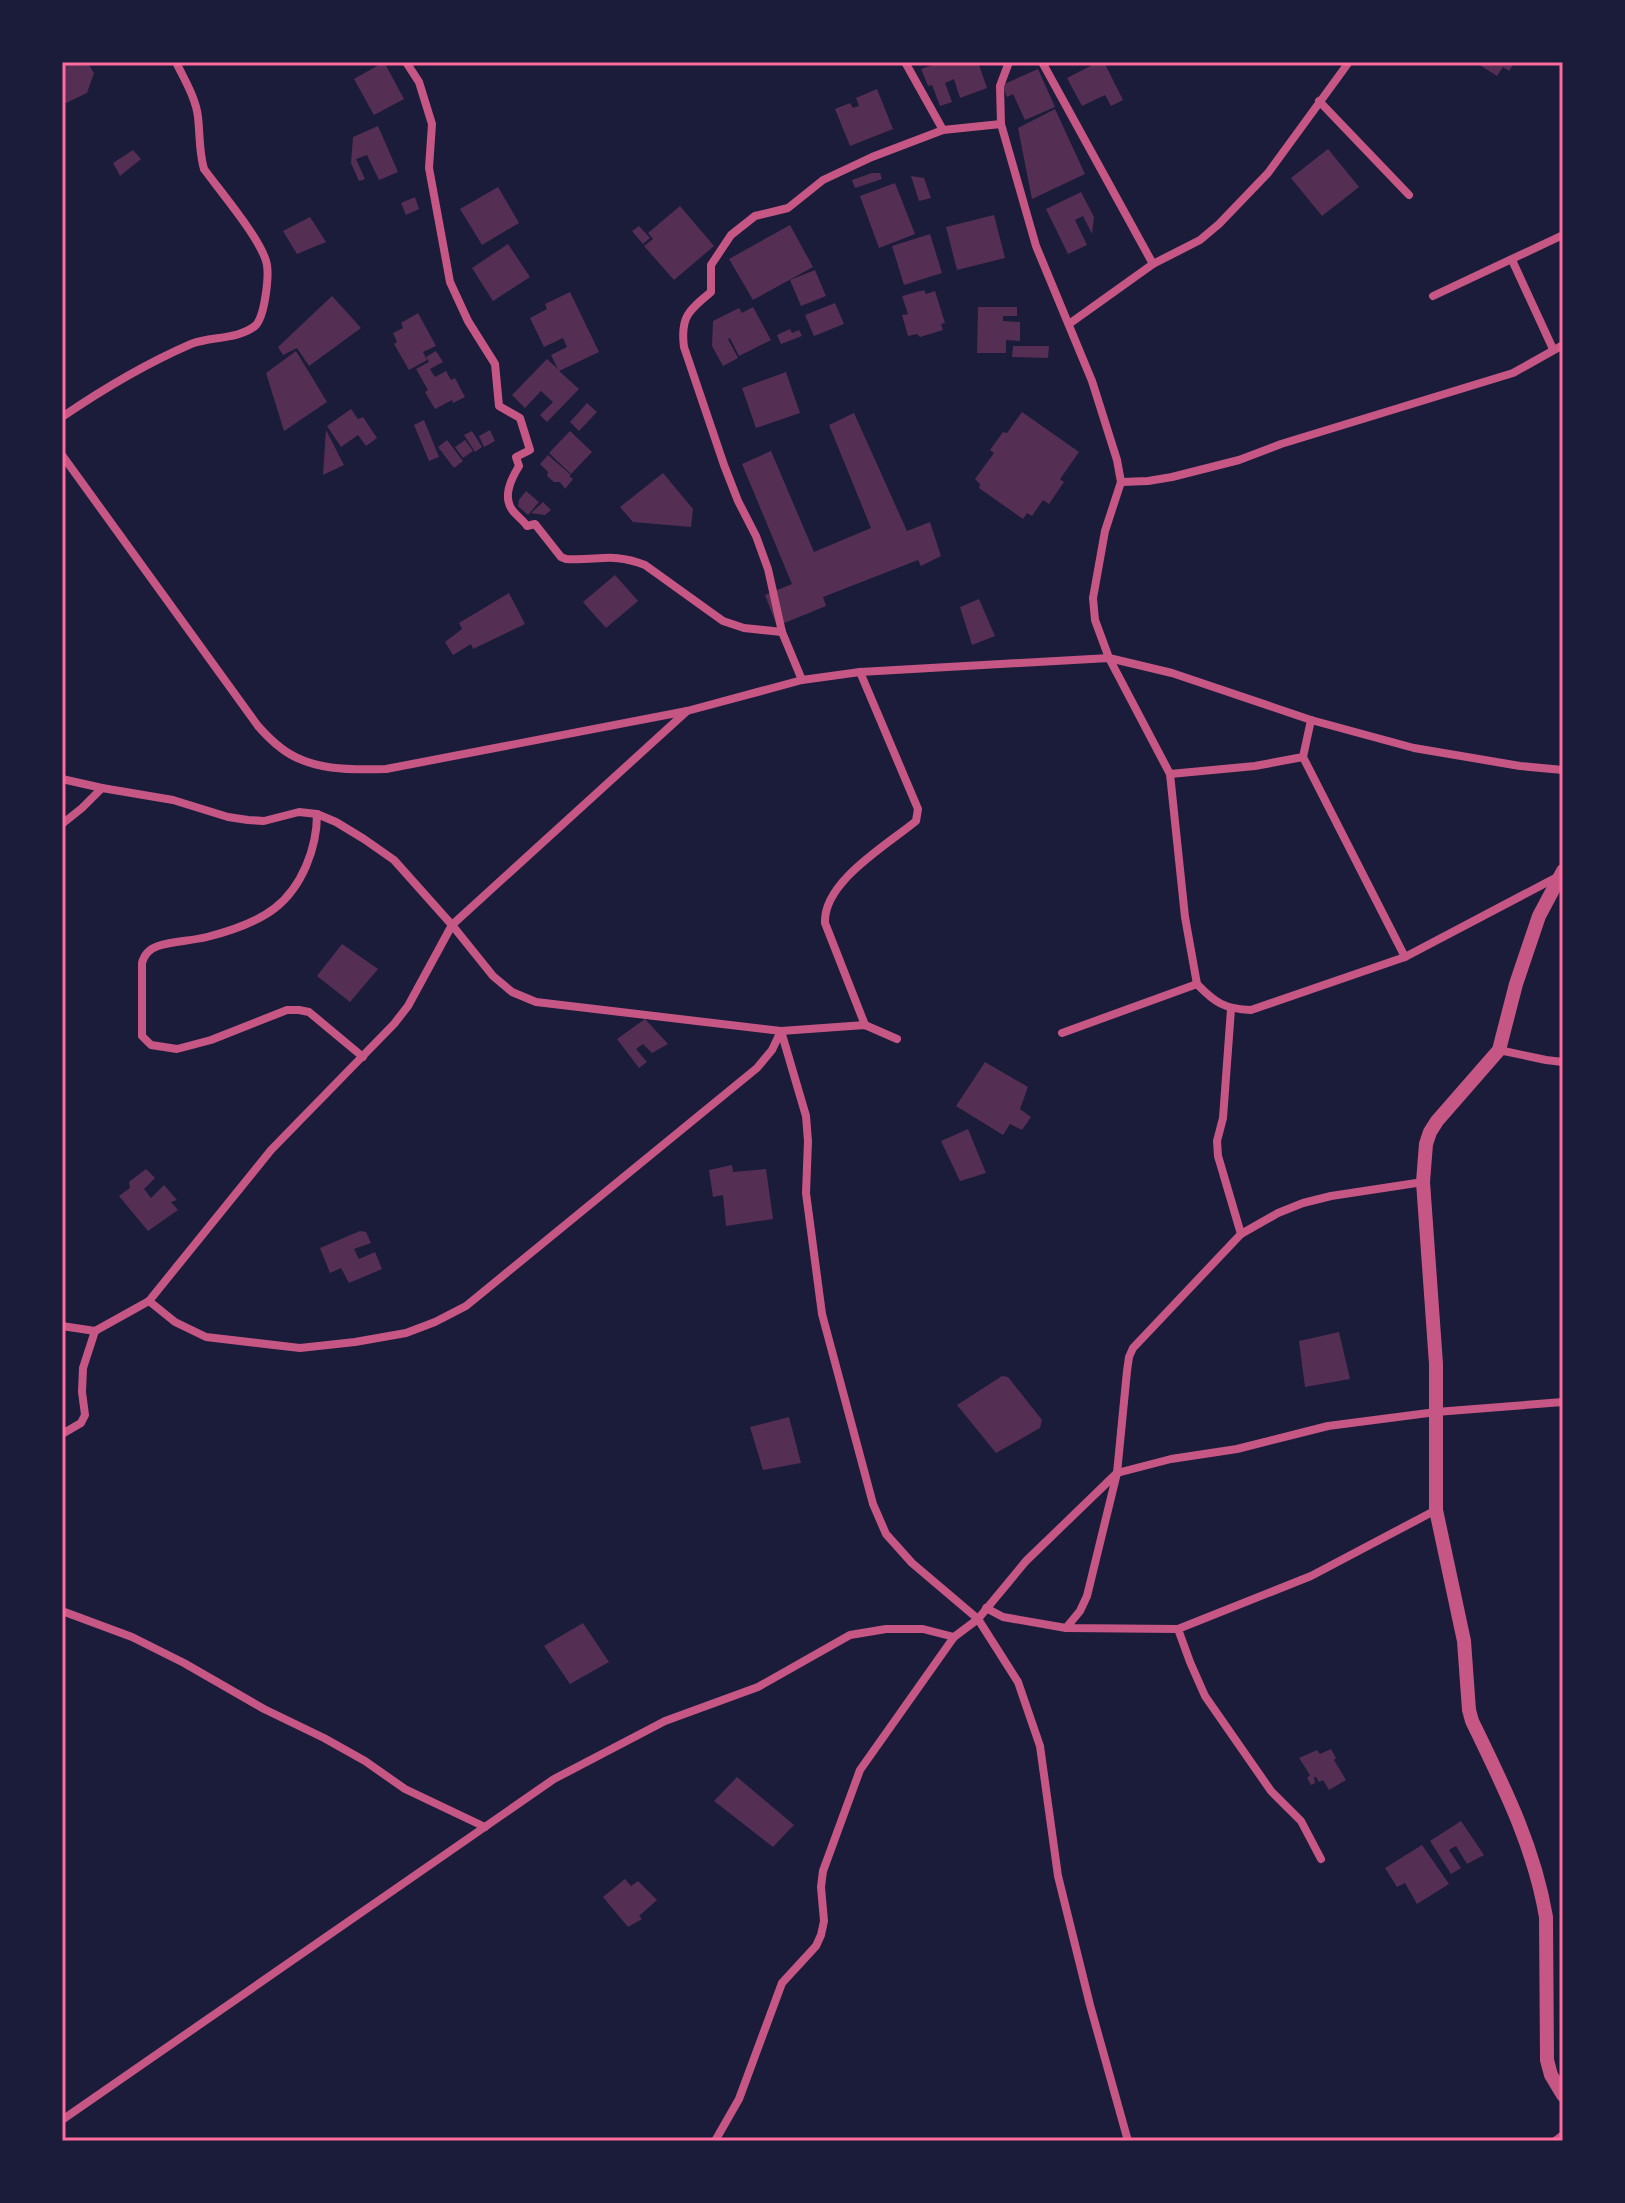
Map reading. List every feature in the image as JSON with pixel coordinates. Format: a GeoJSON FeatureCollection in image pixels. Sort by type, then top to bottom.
{"type":"FeatureCollection","features":[{"type":"Feature","properties":{"kind":"street"},"geometry":{"type":"LineString","coordinates":[[62,417],[110,385],[160,358],[205,339],[240,334],[260,320],[266,261],[256,241],[204,169],[200,155],[198,114],[176,62]]}},
{"type":"Feature","properties":{"kind":"street"},"geometry":{"type":"LineString","coordinates":[[406,62],[419,82],[432,124],[429,168],[450,282],[468,321],[495,364],[499,406],[520,418],[530,450],[516,457],[519,466],[511,480],[507,500],[512,509],[527,526],[535,524],[561,557],[632,560],[645,565],[733,626],[782,632]]}},
{"type":"Feature","properties":{"kind":"street"},"geometry":{"type":"LineString","coordinates":[[905,62],[943,130]]}},
{"type":"Feature","properties":{"kind":"street"},"geometry":{"type":"LineString","coordinates":[[1009,62],[1000,86],[1001,124],[1036,246],[1106,423],[1121,482],[1105,531],[1093,598],[1095,620],[1109,658],[1170,774],[1185,917],[1197,984],[1218,1003],[1231,1009],[1251,1010],[1405,957],[1561,873]]}},
{"type":"Feature","properties":{"kind":"street"},"geometry":{"type":"LineString","coordinates":[[1042,62],[1153,264]]}},
{"type":"Feature","properties":{"kind":"street"},"geometry":{"type":"LineString","coordinates":[[1069,324],[1153,264],[1200,240],[1244,201],[1297,136],[1349,62]]}},
{"type":"Feature","properties":{"kind":"street"},"geometry":{"type":"LineString","coordinates":[[1319,101],[1409,195]]}},
{"type":"Feature","properties":{"kind":"street"},"geometry":{"type":"LineString","coordinates":[[802,680],[782,632],[768,569],[724,465],[684,347],[684,318],[711,292],[711,265],[731,235],[755,216],[788,208],[823,180],[943,130],[1001,124]]}},
{"type":"Feature","properties":{"kind":"street"},"geometry":{"type":"LineString","coordinates":[[1433,296],[1563,235]]}},
{"type":"Feature","properties":{"kind":"street"},"geometry":{"type":"LineString","coordinates":[[1512,260],[1553,349]]}},
{"type":"Feature","properties":{"kind":"street"},"geometry":{"type":"LineString","coordinates":[[1121,482],[1172,477],[1239,460],[1281,444],[1513,373],[1563,345]]}},
{"type":"Feature","properties":{"kind":"street"},"geometry":{"type":"LineString","coordinates":[[62,455],[258,726],[283,750],[306,761],[346,771],[386,769],[687,711],[802,680],[860,672],[1109,658],[1172,673],[1311,720],[1414,748],[1563,770]]}},
{"type":"Feature","properties":{"kind":"street"},"geometry":{"type":"LineString","coordinates":[[860,672],[918,809],[916,821],[847,877],[828,902],[825,923],[865,1025]]}},
{"type":"Feature","properties":{"kind":"street"},"geometry":{"type":"LineString","coordinates":[[62,1326],[95,1331],[149,1301],[271,1150],[394,1024],[408,1006],[452,925],[687,711]]}},
{"type":"Feature","properties":{"kind":"street"},"geometry":{"type":"LineString","coordinates":[[1311,720],[1303,757],[1405,957]]}},
{"type":"Feature","properties":{"kind":"street"},"geometry":{"type":"LineString","coordinates":[[1170,774],[1255,766],[1303,757]]}},
{"type":"Feature","properties":{"kind":"street"},"geometry":{"type":"LineString","coordinates":[[62,779],[173,800],[228,817],[264,821],[299,812],[317,814],[336,822],[394,860],[493,976],[512,992],[536,1002],[781,1031],[865,1025],[897,1039]]}},
{"type":"Feature","properties":{"kind":"street"},"geometry":{"type":"LineString","coordinates":[[62,824],[102,788]]}},
{"type":"Feature","properties":{"kind":"street"},"geometry":{"type":"LineString","coordinates":[[317,814],[317,831],[310,856],[291,891],[277,907],[260,918],[230,930],[157,946],[144,957],[142,1036],[151,1045],[177,1049],[211,1040],[287,1010],[299,1010],[309,1012],[363,1057]]}},
{"type":"Feature","properties":{"kind":"street"},"geometry":{"type":"LineString","coordinates":[[1561,873],[1539,916],[1516,984],[1499,1050],[1430,1132],[1423,1182],[1436,1364],[1436,1510],[1464,1641],[1472,1721],[1515,1812],[1533,1859],[1543,1899],[1546,1917],[1547,2060],[1551,2075],[1563,2095]]}},
{"type":"Feature","properties":{"kind":"street"},"geometry":{"type":"LineString","coordinates":[[1062,1033],[1197,984]]}},
{"type":"Feature","properties":{"kind":"street"},"geometry":{"type":"LineString","coordinates":[[1231,1009],[1223,1118],[1217,1141],[1218,1156],[1241,1234]]}},
{"type":"Feature","properties":{"kind":"street"},"geometry":{"type":"LineString","coordinates":[[149,1301],[175,1322],[206,1337],[300,1348],[406,1333],[435,1322],[466,1306],[757,1068],[772,1050],[781,1031]]}},
{"type":"Feature","properties":{"kind":"street"},"geometry":{"type":"LineString","coordinates":[[781,1031],[806,1116],[806,1193],[822,1314],[873,1504],[886,1534],[912,1563],[978,1619],[1018,1682],[1040,1746],[1058,1876],[1128,2141]]}},
{"type":"Feature","properties":{"kind":"street"},"geometry":{"type":"LineString","coordinates":[[1499,1050],[1563,1062]]}},
{"type":"Feature","properties":{"kind":"street"},"geometry":{"type":"LineString","coordinates":[[1066,1628],[1087,1596],[1117,1473],[1127,1371],[1133,1348],[1241,1234],[1303,1203],[1423,1182]]}},
{"type":"Feature","properties":{"kind":"street"},"geometry":{"type":"LineString","coordinates":[[62,1434],[81,1423],[85,1415],[83,1368],[95,1331]]}},
{"type":"Feature","properties":{"kind":"street"},"geometry":{"type":"LineString","coordinates":[[715,2141],[739,2099],[782,1983],[816,1946],[821,1935],[824,1921],[823,1871],[860,1770],[954,1637],[978,1619],[1026,1561],[1117,1473],[1171,1459],[1237,1449],[1328,1426],[1436,1412],[1563,1402]]}},
{"type":"Feature","properties":{"kind":"street"},"geometry":{"type":"LineString","coordinates":[[986,1608],[1003,1617],[1066,1628],[1178,1629],[1311,1576],[1436,1510]]}},
{"type":"Feature","properties":{"kind":"street"},"geometry":{"type":"LineString","coordinates":[[62,1611],[132,1637],[184,1663],[264,1709],[351,1753],[405,1789],[485,1827]]}},
{"type":"Feature","properties":{"kind":"street"},"geometry":{"type":"LineString","coordinates":[[62,2120],[568,1772],[665,1721],[758,1687],[850,1635],[886,1629],[923,1629],[954,1637]]}},
{"type":"Feature","properties":{"kind":"street"},"geometry":{"type":"LineString","coordinates":[[1178,1629],[1205,1696],[1271,1791],[1301,1821],[1321,1859]]}},
{"type":"Feature","properties":{"kind":"street"},"geometry":{"type":"LineString","coordinates":[[1555,2141],[1563,2135]]}},
{"type":"Feature","properties":{"kind":"building"},"geometry":{"type":"Polygon","coordinates":[[[62,62],[87,62],[94,73],[87,93],[66,103],[62,102],[62,62]]]}},
{"type":"Feature","properties":{"kind":"building"},"geometry":{"type":"Polygon","coordinates":[[[384,62],[404,99],[374,115],[354,79],[384,62]]]}},
{"type":"Feature","properties":{"kind":"building"},"geometry":{"type":"Polygon","coordinates":[[[941,62],[978,62],[987,88],[960,98],[954,79],[945,83],[952,102],[940,106],[932,85],[928,86],[921,69],[941,62]]]}},
{"type":"Feature","properties":{"kind":"building"},"geometry":{"type":"Polygon","coordinates":[[[1104,62],[1123,100],[1111,106],[1105,95],[1082,106],[1067,78],[1104,62]]]}},
{"type":"Feature","properties":{"kind":"building"},"geometry":{"type":"Polygon","coordinates":[[[1475,62],[1515,62],[1509,71],[1503,67],[1497,76],[1475,62]]]}},
{"type":"Feature","properties":{"kind":"building"},"geometry":{"type":"Polygon","coordinates":[[[1038,69],[1055,107],[1025,120],[1013,94],[1007,97],[1002,85],[1038,69]]]}},
{"type":"Feature","properties":{"kind":"building"},"geometry":{"type":"Polygon","coordinates":[[[877,89],[893,129],[850,146],[835,109],[850,103],[853,108],[859,106],[856,98],[877,89]]]}},
{"type":"Feature","properties":{"kind":"building"},"geometry":{"type":"Polygon","coordinates":[[[1055,109],[1085,174],[1032,199],[1018,128],[1055,109]]]}},
{"type":"Feature","properties":{"kind":"building"},"geometry":{"type":"Polygon","coordinates":[[[378,126],[398,172],[379,180],[367,155],[356,159],[365,179],[359,181],[351,163],[353,137],[378,126]]]}},
{"type":"Feature","properties":{"kind":"building"},"geometry":{"type":"Polygon","coordinates":[[[1328,149],[1359,187],[1322,216],[1291,178],[1328,149]]]}},
{"type":"Feature","properties":{"kind":"building"},"geometry":{"type":"Polygon","coordinates":[[[133,150],[141,159],[120,176],[113,163],[133,150]]]}},
{"type":"Feature","properties":{"kind":"building"},"geometry":{"type":"Polygon","coordinates":[[[880,173],[882,179],[855,188],[852,180],[880,173]]]}},
{"type":"Feature","properties":{"kind":"building"},"geometry":{"type":"Polygon","coordinates":[[[911,176],[924,178],[931,198],[919,201],[911,176]]]}},
{"type":"Feature","properties":{"kind":"building"},"geometry":{"type":"Polygon","coordinates":[[[895,183],[915,234],[879,248],[860,196],[895,183]]]}},
{"type":"Feature","properties":{"kind":"building"},"geometry":{"type":"Polygon","coordinates":[[[498,187],[519,223],[482,245],[460,209],[498,187]]]}},
{"type":"Feature","properties":{"kind":"building"},"geometry":{"type":"Polygon","coordinates":[[[1081,192],[1094,217],[1092,234],[1083,216],[1075,220],[1087,245],[1068,254],[1046,209],[1081,192]]]}},
{"type":"Feature","properties":{"kind":"building"},"geometry":{"type":"Polygon","coordinates":[[[415,197],[419,209],[406,215],[401,203],[415,197]]]}},
{"type":"Feature","properties":{"kind":"building"},"geometry":{"type":"Polygon","coordinates":[[[680,206],[714,246],[674,280],[644,246],[653,239],[648,233],[680,206]]]}},
{"type":"Feature","properties":{"kind":"building"},"geometry":{"type":"Polygon","coordinates":[[[994,215],[1005,258],[957,270],[946,227],[994,215]]]}},
{"type":"Feature","properties":{"kind":"building"},"geometry":{"type":"Polygon","coordinates":[[[310,217],[326,242],[297,254],[283,231],[310,217]]]}},
{"type":"Feature","properties":{"kind":"building"},"geometry":{"type":"Polygon","coordinates":[[[790,225],[813,267],[753,300],[729,259],[790,225]]]}},
{"type":"Feature","properties":{"kind":"building"},"geometry":{"type":"Polygon","coordinates":[[[639,226],[650,238],[643,244],[632,231],[639,226]]]}},
{"type":"Feature","properties":{"kind":"building"},"geometry":{"type":"Polygon","coordinates":[[[930,234],[942,273],[904,285],[892,246],[930,234]]]}},
{"type":"Feature","properties":{"kind":"building"},"geometry":{"type":"Polygon","coordinates":[[[508,244],[530,277],[493,301],[472,268],[508,244]]]}},
{"type":"Feature","properties":{"kind":"building"},"geometry":{"type":"Polygon","coordinates":[[[815,270],[826,296],[801,306],[790,280],[815,270]]]}},
{"type":"Feature","properties":{"kind":"building"},"geometry":{"type":"Polygon","coordinates":[[[924,290],[926,294],[935,291],[945,323],[941,324],[943,330],[920,337],[917,334],[908,336],[902,315],[908,314],[902,296],[924,290]]]}},
{"type":"Feature","properties":{"kind":"building"},"geometry":{"type":"Polygon","coordinates":[[[570,292],[599,352],[559,371],[579,389],[547,422],[540,415],[553,402],[541,391],[525,408],[512,395],[547,359],[558,369],[551,355],[567,347],[563,338],[544,347],[530,318],[547,309],[545,304],[570,292]]]}},
{"type":"Feature","properties":{"kind":"building"},"geometry":{"type":"Polygon","coordinates":[[[332,296],[361,328],[309,366],[297,348],[283,355],[278,347],[332,296]]]}},
{"type":"Feature","properties":{"kind":"building"},"geometry":{"type":"Polygon","coordinates":[[[835,303],[844,324],[814,336],[805,315],[835,303]]]}},
{"type":"Feature","properties":{"kind":"building"},"geometry":{"type":"Polygon","coordinates":[[[753,307],[771,340],[739,356],[728,339],[738,358],[723,366],[712,346],[713,321],[739,308],[742,313],[753,307]]]}},
{"type":"Feature","properties":{"kind":"building"},"geometry":{"type":"Polygon","coordinates":[[[978,307],[1017,307],[1017,316],[1003,316],[1003,321],[1020,322],[1020,341],[1006,340],[1006,353],[977,353],[978,307]]]}},
{"type":"Feature","properties":{"kind":"building"},"geometry":{"type":"Polygon","coordinates":[[[418,313],[436,346],[423,352],[427,360],[409,370],[394,344],[397,342],[393,333],[403,328],[401,323],[418,313]]]}},
{"type":"Feature","properties":{"kind":"building"},"geometry":{"type":"Polygon","coordinates":[[[790,329],[792,333],[799,330],[802,336],[781,344],[777,335],[790,329]]]}},
{"type":"Feature","properties":{"kind":"building"},"geometry":{"type":"Polygon","coordinates":[[[1013,346],[1049,346],[1048,358],[1012,357],[1013,346]]]}},
{"type":"Feature","properties":{"kind":"building"},"geometry":{"type":"Polygon","coordinates":[[[296,351],[327,402],[284,431],[266,373],[296,351]]]}},
{"type":"Feature","properties":{"kind":"building"},"geometry":{"type":"Polygon","coordinates":[[[436,351],[443,362],[430,369],[435,377],[446,371],[451,380],[455,378],[465,397],[435,409],[416,369],[429,362],[426,357],[436,351]]]}},
{"type":"Feature","properties":{"kind":"building"},"geometry":{"type":"Polygon","coordinates":[[[786,372],[800,413],[756,428],[742,388],[786,372]]]}},
{"type":"Feature","properties":{"kind":"building"},"geometry":{"type":"Polygon","coordinates":[[[587,403],[597,412],[579,431],[570,422],[587,403]]]}},
{"type":"Feature","properties":{"kind":"building"},"geometry":{"type":"Polygon","coordinates":[[[351,409],[358,419],[363,417],[377,438],[366,446],[358,435],[341,447],[327,426],[351,409]]]}},
{"type":"Feature","properties":{"kind":"building"},"geometry":{"type":"Polygon","coordinates":[[[1022,412],[1079,452],[1060,479],[1064,482],[1049,504],[1043,500],[1032,516],[1027,513],[1023,519],[979,488],[980,484],[975,479],[994,453],[990,450],[1022,412]]]}},
{"type":"Feature","properties":{"kind":"building"},"geometry":{"type":"Polygon","coordinates":[[[854,413],[907,531],[930,522],[941,556],[921,566],[918,560],[823,597],[826,606],[777,626],[765,595],[792,584],[742,464],[771,451],[814,552],[871,528],[829,425],[854,413]]]}},
{"type":"Feature","properties":{"kind":"building"},"geometry":{"type":"Polygon","coordinates":[[[424,420],[439,457],[429,461],[414,425],[424,420]]]}},
{"type":"Feature","properties":{"kind":"building"},"geometry":{"type":"Polygon","coordinates":[[[326,430],[344,465],[323,475],[326,430]]]}},
{"type":"Feature","properties":{"kind":"building"},"geometry":{"type":"Polygon","coordinates":[[[490,430],[495,441],[484,447],[479,436],[490,430]]]}},
{"type":"Feature","properties":{"kind":"building"},"geometry":{"type":"Polygon","coordinates":[[[472,431],[482,447],[475,452],[464,435],[472,431]]]}},
{"type":"Feature","properties":{"kind":"building"},"geometry":{"type":"Polygon","coordinates":[[[570,431],[592,452],[571,474],[549,453],[570,431]]]}},
{"type":"Feature","properties":{"kind":"building"},"geometry":{"type":"Polygon","coordinates":[[[447,440],[463,461],[454,468],[438,447],[447,440]]]}},
{"type":"Feature","properties":{"kind":"building"},"geometry":{"type":"Polygon","coordinates":[[[465,440],[473,451],[463,458],[455,447],[465,440]]]}},
{"type":"Feature","properties":{"kind":"building"},"geometry":{"type":"Polygon","coordinates":[[[548,455],[573,479],[565,489],[560,482],[554,482],[547,476],[548,472],[540,464],[548,455]]]}},
{"type":"Feature","properties":{"kind":"building"},"geometry":{"type":"Polygon","coordinates":[[[663,473],[693,509],[691,527],[633,522],[620,507],[663,473]]]}},
{"type":"Feature","properties":{"kind":"building"},"geometry":{"type":"Polygon","coordinates":[[[526,491],[539,502],[528,515],[518,506],[526,491]]]}},
{"type":"Feature","properties":{"kind":"building"},"geometry":{"type":"Polygon","coordinates":[[[543,502],[551,510],[545,515],[531,513],[543,502]]]}},
{"type":"Feature","properties":{"kind":"building"},"geometry":{"type":"Polygon","coordinates":[[[615,575],[638,601],[606,628],[583,602],[615,575]]]}},
{"type":"Feature","properties":{"kind":"building"},"geometry":{"type":"Polygon","coordinates":[[[509,593],[525,624],[473,649],[471,644],[453,655],[445,642],[462,629],[459,623],[509,593]]]}},
{"type":"Feature","properties":{"kind":"building"},"geometry":{"type":"Polygon","coordinates":[[[979,599],[995,636],[972,645],[960,607],[979,599]]]}},
{"type":"Feature","properties":{"kind":"building"},"geometry":{"type":"Polygon","coordinates":[[[342,944],[378,969],[350,1002],[317,976],[342,944]]]}},
{"type":"Feature","properties":{"kind":"building"},"geometry":{"type":"Polygon","coordinates":[[[645,1019],[668,1044],[652,1053],[643,1044],[636,1049],[647,1062],[639,1068],[617,1039],[645,1019]]]}},
{"type":"Feature","properties":{"kind":"building"},"geometry":{"type":"Polygon","coordinates":[[[985,1062],[1028,1087],[1020,1109],[1031,1117],[1022,1130],[1010,1124],[1003,1135],[956,1106],[985,1062]]]}},
{"type":"Feature","properties":{"kind":"building"},"geometry":{"type":"Polygon","coordinates":[[[968,1129],[986,1173],[960,1181],[941,1141],[968,1129]]]}},
{"type":"Feature","properties":{"kind":"building"},"geometry":{"type":"Polygon","coordinates":[[[732,1165],[733,1172],[766,1169],[773,1219],[726,1226],[723,1195],[713,1197],[709,1170],[732,1165]]]}},
{"type":"Feature","properties":{"kind":"building"},"geometry":{"type":"Polygon","coordinates":[[[146,1169],[155,1178],[144,1189],[151,1198],[164,1185],[177,1200],[171,1202],[178,1210],[148,1231],[119,1196],[130,1188],[129,1182],[146,1169]]]}},
{"type":"Feature","properties":{"kind":"building"},"geometry":{"type":"Polygon","coordinates":[[[360,1231],[366,1232],[371,1243],[354,1249],[359,1259],[375,1252],[382,1269],[349,1283],[341,1268],[330,1273],[320,1248],[360,1231]]]}},
{"type":"Feature","properties":{"kind":"building"},"geometry":{"type":"Polygon","coordinates":[[[1339,1332],[1350,1379],[1305,1387],[1299,1341],[1339,1332]]]}},
{"type":"Feature","properties":{"kind":"building"},"geometry":{"type":"Polygon","coordinates":[[[1002,1376],[1008,1377],[1042,1420],[1040,1428],[996,1453],[957,1405],[1002,1376]]]}},
{"type":"Feature","properties":{"kind":"building"},"geometry":{"type":"Polygon","coordinates":[[[789,1417],[801,1463],[763,1470],[750,1427],[789,1417]]]}},
{"type":"Feature","properties":{"kind":"building"},"geometry":{"type":"Polygon","coordinates":[[[583,1623],[609,1662],[570,1684],[544,1646],[583,1623]]]}},
{"type":"Feature","properties":{"kind":"building"},"geometry":{"type":"Polygon","coordinates":[[[1331,1749],[1346,1780],[1329,1790],[1323,1780],[1319,1782],[1314,1777],[1315,1783],[1311,1785],[1307,1778],[1310,1775],[1299,1758],[1317,1750],[1320,1754],[1331,1749]]]}},
{"type":"Feature","properties":{"kind":"building"},"geometry":{"type":"Polygon","coordinates":[[[737,1777],[794,1825],[773,1847],[714,1801],[737,1777]]]}},
{"type":"Feature","properties":{"kind":"building"},"geometry":{"type":"Polygon","coordinates":[[[1461,1821],[1484,1855],[1467,1864],[1456,1846],[1449,1850],[1461,1868],[1451,1874],[1430,1841],[1461,1821]]]}},
{"type":"Feature","properties":{"kind":"building"},"geometry":{"type":"Polygon","coordinates":[[[1422,1845],[1449,1884],[1417,1904],[1405,1883],[1397,1887],[1385,1868],[1422,1845]]]}},
{"type":"Feature","properties":{"kind":"building"},"geometry":{"type":"Polygon","coordinates":[[[625,1879],[631,1886],[638,1881],[657,1900],[639,1916],[642,1919],[628,1927],[603,1897],[625,1879]]]}}]}
